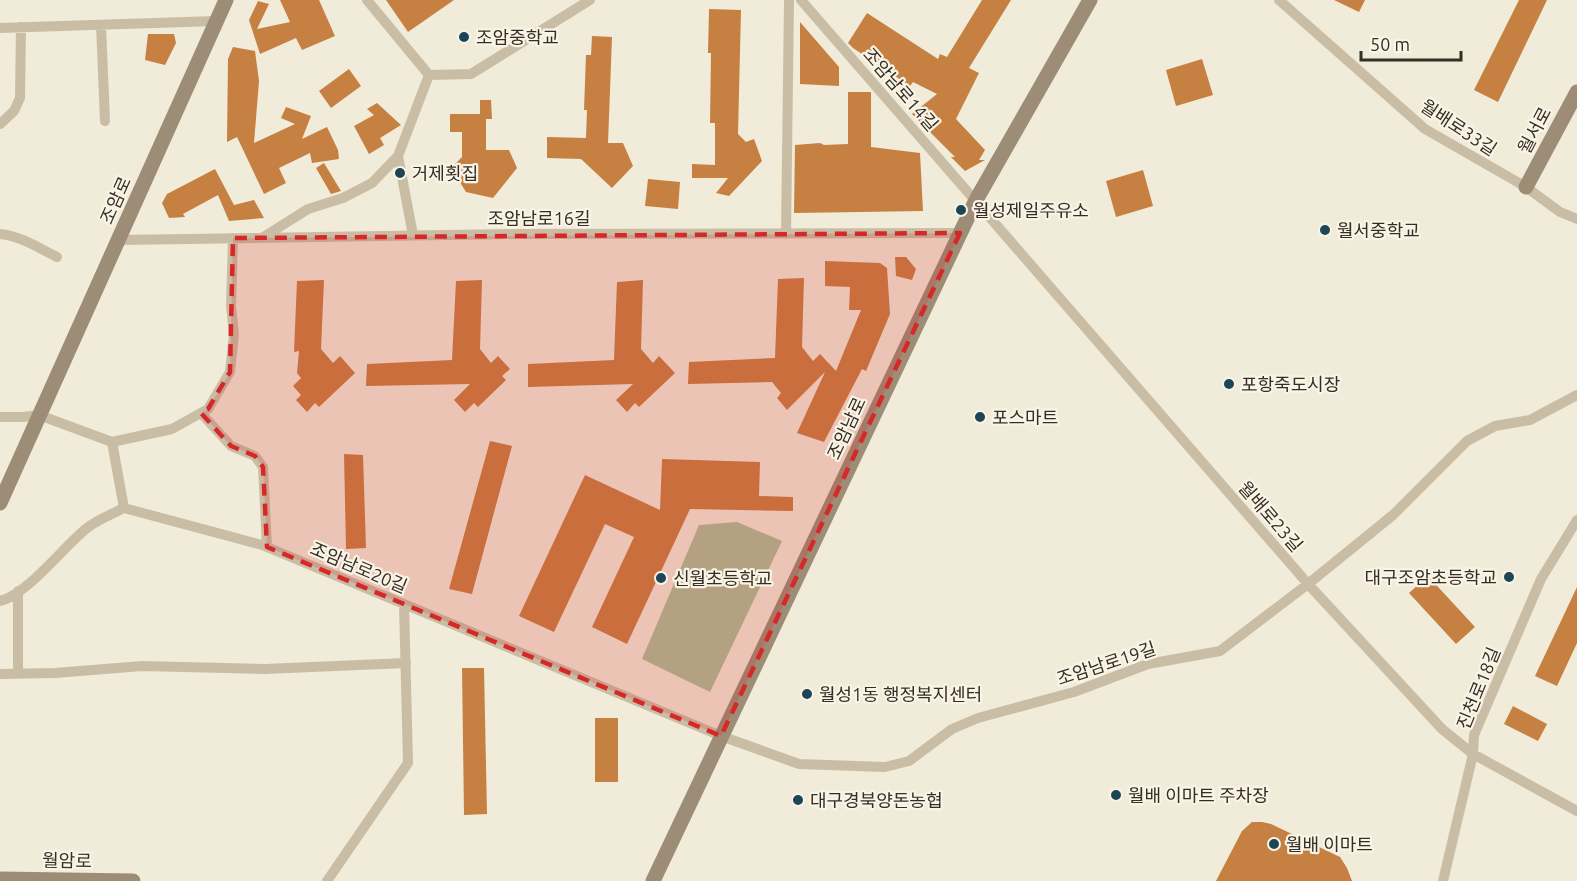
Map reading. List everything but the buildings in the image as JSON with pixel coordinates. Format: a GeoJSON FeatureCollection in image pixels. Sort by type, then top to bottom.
{"type":"FeatureCollection","features":[{"type":"Feature","properties":{"kind":"main road","name":"조암로"},"geometry":{"type":"LineString","coordinates":[[0,503],[226,0]]}},
{"type":"Feature","properties":{"kind":"main road","name":"조암남로"},"geometry":{"type":"LineString","coordinates":[[653,881],[976,200],[1090,0]]}},
{"type":"Feature","properties":{"kind":"main road","name":"월서로"},"geometry":{"type":"LineString","coordinates":[[1526,187],[1577,92]]}},
{"type":"Feature","properties":{"kind":"main road","name":"월암로"},"geometry":{"type":"LineString","coordinates":[[0,879],[133,881]]}},
{"type":"Feature","properties":{"kind":"street"},"geometry":{"type":"LineString","coordinates":[[368,0],[429,75]]}},
{"type":"Feature","properties":{"kind":"street"},"geometry":{"type":"LineString","coordinates":[[429,75],[471,74],[590,0]]}},
{"type":"Feature","properties":{"kind":"street"},"geometry":{"type":"LineString","coordinates":[[786,234],[789,0]]}},
{"type":"Feature","properties":{"kind":"street","name":"조암남로14길"},"geometry":{"type":"LineString","coordinates":[[801,0],[976,200]]}},
{"type":"Feature","properties":{"kind":"street","name":"월배로33길"},"geometry":{"type":"LineString","coordinates":[[1279,0],[1425,129],[1526,187],[1560,212],[1577,219]]}},
{"type":"Feature","properties":{"kind":"street"},"geometry":{"type":"LineString","coordinates":[[0,28],[216,21]]}},
{"type":"Feature","properties":{"kind":"street"},"geometry":{"type":"LineString","coordinates":[[101,25],[105,121]]}},
{"type":"Feature","properties":{"kind":"street"},"geometry":{"type":"LineString","coordinates":[[0,124],[14,111],[20,98],[21,27]]}},
{"type":"Feature","properties":{"kind":"street"},"geometry":{"type":"LineString","coordinates":[[262,238],[308,209],[343,198],[372,183],[398,156],[429,75]]}},
{"type":"Feature","properties":{"kind":"street"},"geometry":{"type":"LineString","coordinates":[[398,156],[413,236]]}},
{"type":"Feature","properties":{"kind":"street","name":"월배로23길"},"geometry":{"type":"LineString","coordinates":[[976,200],[1308,584],[1442,729],[1473,753],[1577,811]]}},
{"type":"Feature","properties":{"kind":"street","name":"조암남로16길"},"geometry":{"type":"LineString","coordinates":[[118,240],[960,233]]}},
{"type":"Feature","properties":{"kind":"street"},"geometry":{"type":"LineString","coordinates":[[0,234],[27,242],[57,257]]}},
{"type":"Feature","properties":{"kind":"street"},"geometry":{"type":"LineString","coordinates":[[0,417],[39,415],[111,442],[172,429],[208,409],[230,372],[234,334],[231,306],[233,238]]}},
{"type":"Feature","properties":{"kind":"street","name":"조암남로19길"},"geometry":{"type":"LineString","coordinates":[[721,736],[799,764],[885,767],[909,761],[952,729],[978,718],[1074,692],[1148,664],[1220,651],[1308,584],[1393,514],[1467,441],[1495,426],[1530,420],[1577,395]]}},
{"type":"Feature","properties":{"kind":"street"},"geometry":{"type":"LineString","coordinates":[[201,413],[231,446],[255,456],[263,467],[267,547]]}},
{"type":"Feature","properties":{"kind":"street"},"geometry":{"type":"LineString","coordinates":[[0,601],[6,600],[28,584],[88,527],[124,508],[111,442]]}},
{"type":"Feature","properties":{"kind":"street","name":"조암남로20길"},"geometry":{"type":"LineString","coordinates":[[124,508],[267,547],[721,736]]}},
{"type":"Feature","properties":{"kind":"street","name":"진천로18길"},"geometry":{"type":"LineString","coordinates":[[1443,881],[1473,753],[1474,735],[1541,579],[1577,520]]}},
{"type":"Feature","properties":{"kind":"street"},"geometry":{"type":"LineString","coordinates":[[18,591],[18,674]]}},
{"type":"Feature","properties":{"kind":"street"},"geometry":{"type":"LineString","coordinates":[[327,881],[408,763],[404,604]]}},
{"type":"Feature","properties":{"kind":"street"},"geometry":{"type":"LineString","coordinates":[[0,674],[55,673],[142,666],[265,669],[406,663]]}},
{"type":"Feature","properties":{"kind":"highlighted area"},"geometry":{"type":"Polygon","coordinates":[[[960,233],[721,736],[267,547],[263,467],[255,456],[231,446],[201,413],[208,409],[230,372],[233,238],[960,233]]]}},
{"type":"Feature","properties":{"kind":"green space"},"geometry":{"type":"Polygon","coordinates":[[[737,522],[782,541],[710,692],[642,659],[699,525],[737,522]]]}},
{"type":"Feature","properties":{"kind":"place","name":"조암중학교"},"geometry":{"type":"Point","coordinates":[464,37]}},
{"type":"Feature","properties":{"kind":"place","name":"거제횟집"},"geometry":{"type":"Point","coordinates":[400,173]}},
{"type":"Feature","properties":{"kind":"place","name":"월성제일주유소"},"geometry":{"type":"Point","coordinates":[961,210]}},
{"type":"Feature","properties":{"kind":"place","name":"월서중학교"},"geometry":{"type":"Point","coordinates":[1325,230]}},
{"type":"Feature","properties":{"kind":"place","name":"포항죽도시장"},"geometry":{"type":"Point","coordinates":[1229,384]}},
{"type":"Feature","properties":{"kind":"place","name":"포스마트"},"geometry":{"type":"Point","coordinates":[980,417]}},
{"type":"Feature","properties":{"kind":"place","name":"대구조암초등학교"},"geometry":{"type":"Point","coordinates":[1509,577]}},
{"type":"Feature","properties":{"kind":"place","name":"신월초등학교"},"geometry":{"type":"Point","coordinates":[661,578]}},
{"type":"Feature","properties":{"kind":"place","name":"월성1동 행정복지센터"},"geometry":{"type":"Point","coordinates":[807,694]}},
{"type":"Feature","properties":{"kind":"place","name":"월배 이마트 주차장"},"geometry":{"type":"Point","coordinates":[1116,795]}},
{"type":"Feature","properties":{"kind":"place","name":"대구경북양돈농협"},"geometry":{"type":"Point","coordinates":[798,800]}},
{"type":"Feature","properties":{"kind":"place","name":"월배 이마트"},"geometry":{"type":"Point","coordinates":[1274,844]}}]}
